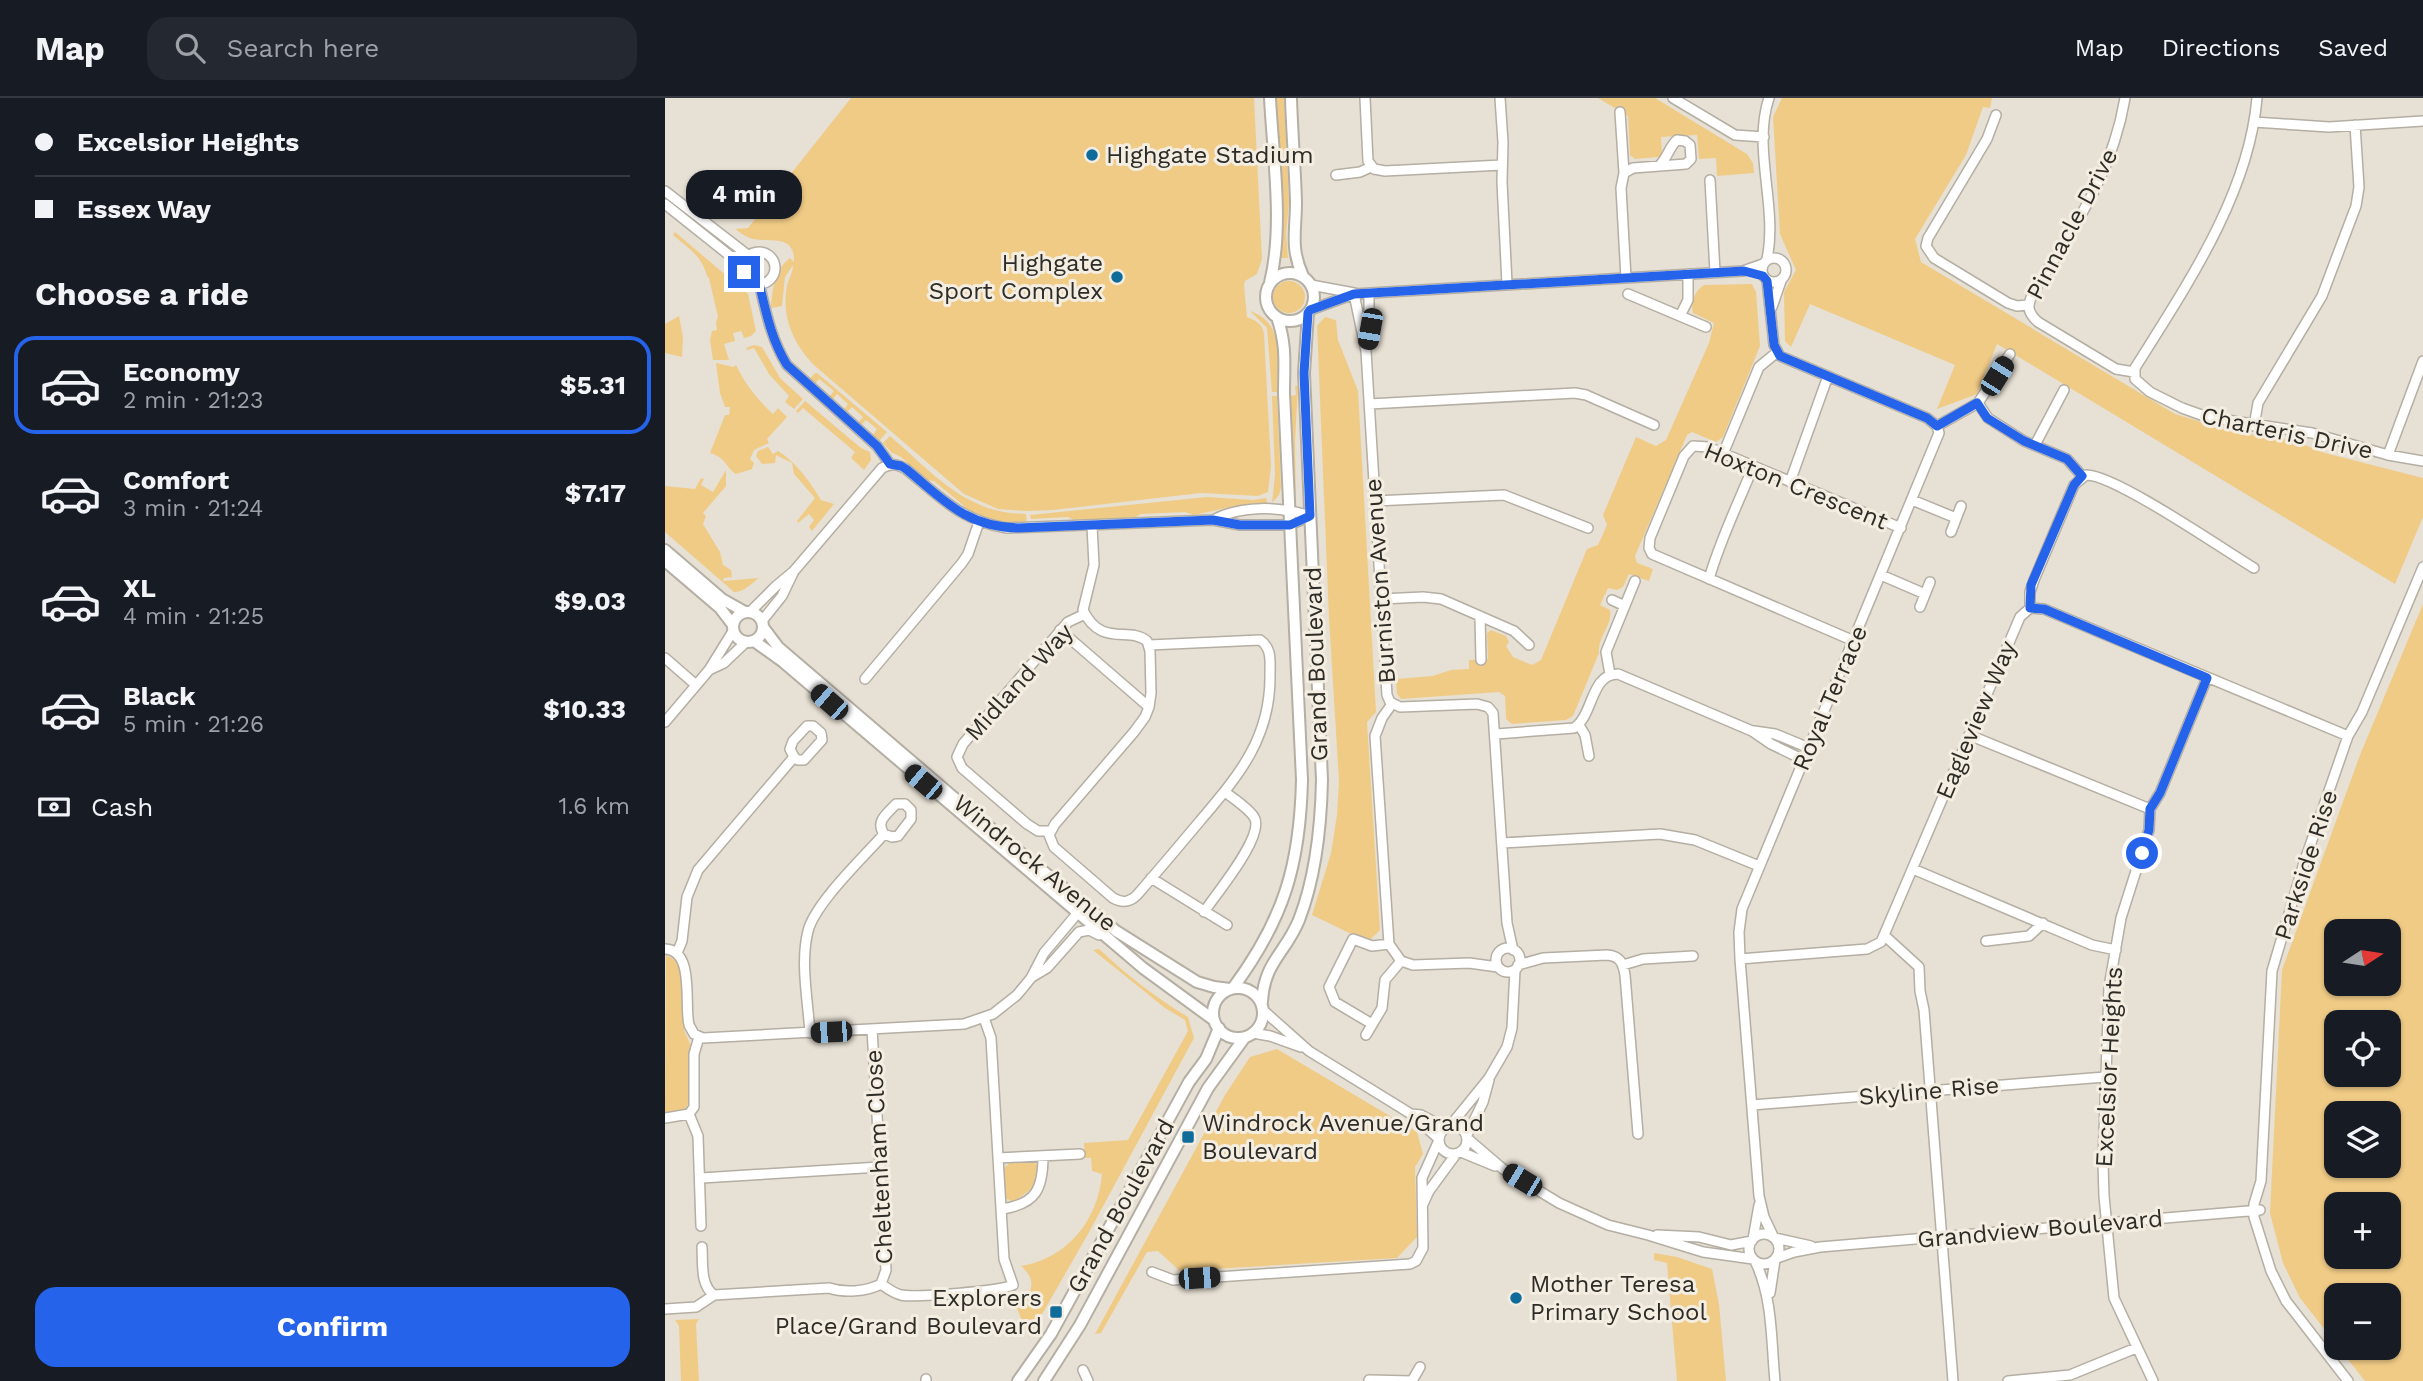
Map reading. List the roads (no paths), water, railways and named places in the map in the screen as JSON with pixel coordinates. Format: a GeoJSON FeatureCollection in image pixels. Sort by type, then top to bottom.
{"type":"FeatureCollection","features":[{"type":"Feature","properties":{"kind":"street"},"geometry":{"type":"LineString","coordinates":[[1270,98],[1276,223],[1275,259],[1266,295],[1267,303],[1277,317],[1290,321],[1354,294],[1744,271],[1765,262],[1780,260]]}},
{"type":"Feature","properties":{"kind":"street"},"geometry":{"type":"LineString","coordinates":[[1291,98],[1296,204],[1293,244],[1296,261],[1314,297],[1309,311]]}},
{"type":"Feature","properties":{"kind":"street"},"geometry":{"type":"LineString","coordinates":[[1365,98],[1368,161],[1371,167]]}},
{"type":"Feature","properties":{"kind":"street"},"geometry":{"type":"LineString","coordinates":[[1500,98],[1507,285]]}},
{"type":"Feature","properties":{"kind":"street"},"geometry":{"type":"LineString","coordinates":[[1673,98],[1727,132],[1743,137],[1764,137]]}},
{"type":"Feature","properties":{"kind":"street"},"geometry":{"type":"LineString","coordinates":[[1769,98],[1764,114],[1764,137],[1771,229],[1780,260],[1786,270],[1772,308]]}},
{"type":"Feature","properties":{"kind":"street","name":"Pinnacle Drive"},"geometry":{"type":"LineString","coordinates":[[2125,98],[2107,166],[2028,305],[2030,314],[2038,322],[2116,369],[2134,372]]}},
{"type":"Feature","properties":{"kind":"street"},"geometry":{"type":"LineString","coordinates":[[2134,372],[2210,245],[2242,166],[2254,122],[2257,98]]}},
{"type":"Feature","properties":{"kind":"street"},"geometry":{"type":"LineString","coordinates":[[1620,112],[1626,278]]}},
{"type":"Feature","properties":{"kind":"street"},"geometry":{"type":"LineString","coordinates":[[1996,115],[1987,139],[1928,238],[1926,246],[1934,258],[2008,303],[2028,305]]}},
{"type":"Feature","properties":{"kind":"street"},"geometry":{"type":"LineString","coordinates":[[2254,122],[2305,127],[2423,121]]}},
{"type":"Feature","properties":{"kind":"street"},"geometry":{"type":"LineString","coordinates":[[2254,426],[2258,402],[2322,296],[2356,206],[2360,187],[2355,125]]}},
{"type":"Feature","properties":{"kind":"street"},"geometry":{"type":"LineString","coordinates":[[1336,175],[1360,172],[1371,167],[1385,171],[1501,165]]}},
{"type":"Feature","properties":{"kind":"street"},"geometry":{"type":"LineString","coordinates":[[1624,173],[1633,168],[1659,166]]}},
{"type":"Feature","properties":{"kind":"street"},"geometry":{"type":"LineString","coordinates":[[1710,180],[1715,272]]}},
{"type":"Feature","properties":{"kind":"street"},"geometry":{"type":"LineString","coordinates":[[665,191],[749,256]]}},
{"type":"Feature","properties":{"kind":"street"},"geometry":{"type":"LineString","coordinates":[[665,204],[744,267],[750,280],[759,283],[770,279]]}},
{"type":"Feature","properties":{"kind":"street"},"geometry":{"type":"LineString","coordinates":[[1771,229],[1765,279],[1772,308],[1776,353],[1783,359],[1927,418],[1937,426],[1977,403],[2010,355]]}},
{"type":"Feature","properties":{"kind":"street"},"geometry":{"type":"LineString","coordinates":[[744,267],[749,256],[762,252],[770,256],[775,269],[770,279],[765,311]]}},
{"type":"Feature","properties":{"kind":"street"},"geometry":{"type":"LineString","coordinates":[[1744,271],[1774,283],[1781,281]]}},
{"type":"Feature","properties":{"kind":"street"},"geometry":{"type":"LineString","coordinates":[[1270,283],[1287,273],[1354,294]]}},
{"type":"Feature","properties":{"kind":"street"},"geometry":{"type":"LineString","coordinates":[[1680,316],[1688,300],[1688,274]]}},
{"type":"Feature","properties":{"kind":"street"},"geometry":{"type":"LineString","coordinates":[[759,283],[776,349],[787,365],[877,446],[890,464]]}},
{"type":"Feature","properties":{"kind":"street","name":"Burniston Avenue"},"geometry":{"type":"LineString","coordinates":[[1366,351],[1370,329],[1369,293]]}},
{"type":"Feature","properties":{"kind":"street","name":"Burniston Avenue"},"geometry":{"type":"LineString","coordinates":[[1354,294],[1366,351],[1388,700],[1404,708],[1483,705],[1493,713],[1507,922],[1515,952],[1509,969]]}},
{"type":"Feature","properties":{"kind":"street"},"geometry":{"type":"LineString","coordinates":[[1628,294],[1706,327]]}},
{"type":"Feature","properties":{"kind":"street","name":"Grand Boulevard"},"geometry":{"type":"LineString","coordinates":[[1263,1007],[1266,974],[1291,937],[1300,916],[1314,866],[1319,832],[1321,780],[1304,373],[1309,311]]}},
{"type":"Feature","properties":{"kind":"street","name":"Grand Boulevard"},"geometry":{"type":"LineString","coordinates":[[1232,988],[1262,948],[1288,885],[1298,839],[1302,780],[1283,394],[1286,357],[1284,337],[1277,317]]}},
{"type":"Feature","properties":{"kind":"street"},"geometry":{"type":"LineString","coordinates":[[1723,454],[1759,367],[1776,353]]}},
{"type":"Feature","properties":{"kind":"street"},"geometry":{"type":"LineString","coordinates":[[2388,455],[2423,361]]}},
{"type":"Feature","properties":{"kind":"street","name":"Charteris Drive"},"geometry":{"type":"LineString","coordinates":[[2134,372],[2140,385],[2182,408],[2207,417],[2332,438],[2388,455],[2423,461]]}},
{"type":"Feature","properties":{"kind":"street"},"geometry":{"type":"LineString","coordinates":[[1790,482],[1828,376]]}},
{"type":"Feature","properties":{"kind":"street"},"geometry":{"type":"LineString","coordinates":[[2035,445],[2064,390]]}},
{"type":"Feature","properties":{"kind":"street"},"geometry":{"type":"LineString","coordinates":[[1369,404],[1575,393],[1586,395],[1654,425]]}},
{"type":"Feature","properties":{"kind":"street"},"geometry":{"type":"LineString","coordinates":[[1977,403],[1987,418],[2024,441],[2067,459],[2082,476]]}},
{"type":"Feature","properties":{"kind":"street","name":"Royal Terrace"},"geometry":{"type":"LineString","coordinates":[[1774,1237],[1764,1217],[1759,1196],[1740,960],[1742,909],[1939,436],[1937,426]]}},
{"type":"Feature","properties":{"kind":"street","name":"Hoxton Crescent"},"geometry":{"type":"LineString","coordinates":[[1854,640],[1652,554],[1649,544],[1687,451],[1693,446],[1702,445],[1901,528]]}},
{"type":"Feature","properties":{"kind":"street"},"geometry":{"type":"LineString","coordinates":[[665,722],[709,670],[736,618],[747,612],[794,571],[882,468],[890,464],[901,466],[950,507],[979,522],[1018,528],[1213,520],[1240,525],[1290,525],[1310,516]]}},
{"type":"Feature","properties":{"kind":"street"},"geometry":{"type":"LineString","coordinates":[[1709,579],[1720,541],[1730,524],[1753,467]]}},
{"type":"Feature","properties":{"kind":"street"},"geometry":{"type":"LineString","coordinates":[[2254,568],[2122,487],[2095,475],[2082,476],[2074,485],[2031,585],[2030,608],[2044,609],[2348,736]]}},
{"type":"Feature","properties":{"kind":"street"},"geometry":{"type":"LineString","coordinates":[[1375,501],[1504,495],[1588,528]]}},
{"type":"Feature","properties":{"kind":"street"},"geometry":{"type":"LineString","coordinates":[[1912,500],[1956,519]]}},
{"type":"Feature","properties":{"kind":"street"},"geometry":{"type":"LineString","coordinates":[[1951,532],[1961,506]]}},
{"type":"Feature","properties":{"kind":"street"},"geometry":{"type":"LineString","coordinates":[[1213,520],[1236,511],[1289,509],[1310,516]]}},
{"type":"Feature","properties":{"kind":"street"},"geometry":{"type":"LineString","coordinates":[[865,679],[962,563],[979,522]]}},
{"type":"Feature","properties":{"kind":"street"},"geometry":{"type":"LineString","coordinates":[[1092,526],[1094,565],[1083,605],[1085,614],[1106,634],[1141,636],[1149,645],[1149,707],[1140,724],[1050,831],[1050,839],[1054,847],[1117,900],[1130,901],[1243,769],[1265,722],[1270,696],[1268,649],[1260,640],[1149,645]]}},
{"type":"Feature","properties":{"kind":"street"},"geometry":{"type":"LineString","coordinates":[[665,550],[722,599],[759,617],[762,624]]}},
{"type":"Feature","properties":{"kind":"street"},"geometry":{"type":"LineString","coordinates":[[665,561],[720,608],[738,639],[750,641]]}},
{"type":"Feature","properties":{"kind":"street","name":"Parkside Rise"},"geometry":{"type":"LineString","coordinates":[[2348,1381],[2286,1301],[2271,1271],[2256,1211],[2262,1191],[2272,971],[2304,863],[2348,736],[2362,712],[2423,567]]}},
{"type":"Feature","properties":{"kind":"street"},"geometry":{"type":"LineString","coordinates":[[709,670],[724,663],[760,636],[762,624],[782,596],[794,571]]}},
{"type":"Feature","properties":{"kind":"street"},"geometry":{"type":"LineString","coordinates":[[1881,575],[1925,594]]}},
{"type":"Feature","properties":{"kind":"street"},"geometry":{"type":"LineString","coordinates":[[1609,674],[1606,652],[1635,581]]}},
{"type":"Feature","properties":{"kind":"street"},"geometry":{"type":"LineString","coordinates":[[1920,607],[1930,582]]}},
{"type":"Feature","properties":{"kind":"street"},"geometry":{"type":"LineString","coordinates":[[1381,599],[1434,598],[1514,631],[1529,645]]}},
{"type":"Feature","properties":{"kind":"street"},"geometry":{"type":"LineString","coordinates":[[1612,600],[1625,606]]}},
{"type":"Feature","properties":{"kind":"street","name":"Eagleview Way"},"geometry":{"type":"LineString","coordinates":[[1885,936],[2020,617],[2030,608]]}},
{"type":"Feature","properties":{"kind":"street","name":"Midland Way"},"geometry":{"type":"LineString","coordinates":[[1050,831],[1038,831],[1027,824],[962,768],[957,757],[964,744],[1061,630],[1073,618],[1085,614]]}},
{"type":"Feature","properties":{"kind":"street"},"geometry":{"type":"LineString","coordinates":[[1480,616],[1481,660]]}},
{"type":"Feature","properties":{"kind":"street","name":"Windrock Avenue"},"geometry":{"type":"LineString","coordinates":[[762,624],[778,647],[1081,909],[1109,940],[1216,1024]]}},
{"type":"Feature","properties":{"kind":"street"},"geometry":{"type":"LineString","coordinates":[[1061,630],[1149,707]]}},
{"type":"Feature","properties":{"kind":"street","name":"Windrock Avenue"},"geometry":{"type":"LineString","coordinates":[[750,641],[776,656],[1081,909],[1196,982],[1232,988]]}},
{"type":"Feature","properties":{"kind":"street"},"geometry":{"type":"LineString","coordinates":[[665,658],[696,685]]}},
{"type":"Feature","properties":{"kind":"street"},"geometry":{"type":"LineString","coordinates":[[1496,734],[1568,730],[1579,725],[1599,684],[1609,674]]}},
{"type":"Feature","properties":{"kind":"street"},"geometry":{"type":"LineString","coordinates":[[1609,674],[1625,676],[1752,731],[1804,760]]}},
{"type":"Feature","properties":{"kind":"street","name":"Excelsior Heights"},"geometry":{"type":"LineString","coordinates":[[2153,1381],[2114,1298],[2103,1176],[2107,1004],[2121,918],[2149,830],[2150,809],[2160,793],[2207,678]]}},
{"type":"Feature","properties":{"kind":"street"},"geometry":{"type":"LineString","coordinates":[[1392,704],[1375,736],[1389,944],[1401,961],[1413,965],[1469,963],[1509,969],[1543,958]]}},
{"type":"Feature","properties":{"kind":"street"},"geometry":{"type":"LineString","coordinates":[[1579,725],[1585,735],[1588,756]]}},
{"type":"Feature","properties":{"kind":"street"},"geometry":{"type":"LineString","coordinates":[[1752,731],[1775,734],[1809,748]]}},
{"type":"Feature","properties":{"kind":"street"},"geometry":{"type":"LineString","coordinates":[[1969,735],[2150,809]]}},
{"type":"Feature","properties":{"kind":"street"},"geometry":{"type":"LineString","coordinates":[[677,953],[682,941],[687,897],[698,870],[794,757]]}},
{"type":"Feature","properties":{"kind":"street"},"geometry":{"type":"LineString","coordinates":[[1204,912],[1245,856],[1256,825],[1253,816],[1225,792]]}},
{"type":"Feature","properties":{"kind":"street"},"geometry":{"type":"LineString","coordinates":[[810,1033],[806,961],[809,929],[818,910],[884,834]]}},
{"type":"Feature","properties":{"kind":"street"},"geometry":{"type":"LineString","coordinates":[[1502,843],[1660,834],[1695,840],[1759,866]]}},
{"type":"Feature","properties":{"kind":"street"},"geometry":{"type":"LineString","coordinates":[[1913,869],[2092,944],[2116,950]]}},
{"type":"Feature","properties":{"kind":"street"},"geometry":{"type":"LineString","coordinates":[[1151,878],[1227,925]]}},
{"type":"Feature","properties":{"kind":"street"},"geometry":{"type":"LineString","coordinates":[[665,949],[677,953],[685,966],[689,1025],[699,1037],[964,1024],[984,1018],[1008,1004],[1031,978],[1044,953],[1081,909]]}},
{"type":"Feature","properties":{"kind":"street","name":"Burniston Avenue"},"geometry":{"type":"LineString","coordinates":[[1507,922],[1500,952],[1509,969]]}},
{"type":"Feature","properties":{"kind":"street"},"geometry":{"type":"LineString","coordinates":[[1986,941],[2023,938],[2034,933],[2043,923]]}},
{"type":"Feature","properties":{"kind":"street"},"geometry":{"type":"LineString","coordinates":[[1031,978],[1047,968],[1079,932],[1089,930],[1109,940]]}},
{"type":"Feature","properties":{"kind":"street"},"geometry":{"type":"LineString","coordinates":[[1740,960],[1867,949],[1878,945],[1885,936],[1919,967],[1953,1381]]}},
{"type":"Feature","properties":{"kind":"street"},"geometry":{"type":"LineString","coordinates":[[1372,1024],[1335,1002],[1329,987],[1353,939],[1372,946],[1389,944]]}},
{"type":"Feature","properties":{"kind":"street"},"geometry":{"type":"LineString","coordinates":[[1469,963],[1500,952],[1543,958],[1607,955],[1618,958],[1623,965],[1638,1133]]}},
{"type":"Feature","properties":{"kind":"street"},"geometry":{"type":"LineString","coordinates":[[1623,965],[1643,959],[1693,956]]}},
{"type":"Feature","properties":{"kind":"street"},"geometry":{"type":"LineString","coordinates":[[1366,1035],[1382,1008],[1385,980],[1401,961]]}},
{"type":"Feature","properties":{"kind":"street"},"geometry":{"type":"LineString","coordinates":[[1153,1272],[1173,1280],[1410,1264],[1416,1261],[1423,1248],[1423,1206],[1420,1193],[1422,1178],[1439,1140],[1489,1078],[1510,1037],[1509,969]]}},
{"type":"Feature","properties":{"kind":"street"},"geometry":{"type":"LineString","coordinates":[[1310,1051],[1270,1036],[1230,1037],[1216,1024],[1215,1004],[1218,998],[1232,988],[1250,990],[1263,1007],[1310,1051],[1411,1114],[1439,1140],[1443,1149],[1503,1169],[1586,1216],[1608,1225],[1703,1252],[1754,1260],[1763,1264],[1776,1259]]}},
{"type":"Feature","properties":{"kind":"street"},"geometry":{"type":"LineString","coordinates":[[1249,1035],[1263,1019],[1263,1007]]}},
{"type":"Feature","properties":{"kind":"street"},"geometry":{"type":"LineString","coordinates":[[881,1284],[890,1291],[905,1295],[986,1291],[1013,1284],[1004,1259],[991,1038],[984,1018]]}},
{"type":"Feature","properties":{"kind":"street","name":"Grand Boulevard"},"geometry":{"type":"LineString","coordinates":[[1018,1381],[1051,1334],[1189,1082],[1206,1059],[1216,1024]]}},
{"type":"Feature","properties":{"kind":"street","name":"Cheltenham Close"},"geometry":{"type":"LineString","coordinates":[[665,1309],[696,1307],[714,1295],[829,1288],[838,1291],[872,1289],[881,1284],[886,1270],[872,1029]]}},
{"type":"Feature","properties":{"kind":"street","name":"Grand Boulevard"},"geometry":{"type":"LineString","coordinates":[[1044,1381],[1080,1325],[1208,1088],[1249,1035]]}},
{"type":"Feature","properties":{"kind":"street"},"geometry":{"type":"LineString","coordinates":[[665,1118],[689,1114],[694,1107],[694,1054],[699,1037]]}},
{"type":"Feature","properties":{"kind":"street","name":"Skyline Rise"},"geometry":{"type":"LineString","coordinates":[[1752,1105],[2105,1077]]}},
{"type":"Feature","properties":{"kind":"street"},"geometry":{"type":"LineString","coordinates":[[1423,1206],[1429,1191],[1459,1153],[1483,1102],[1489,1078]]}},
{"type":"Feature","properties":{"kind":"street"},"geometry":{"type":"LineString","coordinates":[[689,1114],[698,1136],[701,1226]]}},
{"type":"Feature","properties":{"kind":"street"},"geometry":{"type":"LineString","coordinates":[[1411,1114],[1421,1115],[1448,1127],[1462,1128],[1467,1137],[1503,1169]]}},
{"type":"Feature","properties":{"kind":"street"},"geometry":{"type":"LineString","coordinates":[[998,1158],[1080,1154]]}},
{"type":"Feature","properties":{"kind":"street"},"geometry":{"type":"LineString","coordinates":[[1002,1209],[1017,1207],[1033,1197],[1042,1179],[1043,1156]]}},
{"type":"Feature","properties":{"kind":"street"},"geometry":{"type":"LineString","coordinates":[[701,1178],[880,1167]]}},
{"type":"Feature","properties":{"kind":"street","name":"Royal Terrace"},"geometry":{"type":"LineString","coordinates":[[1752,1240],[1759,1196]]}},
{"type":"Feature","properties":{"kind":"street","name":"Grandview Boulevard"},"geometry":{"type":"LineString","coordinates":[[1776,1259],[1820,1247],[2256,1211]]}},
{"type":"Feature","properties":{"kind":"street"},"geometry":{"type":"LineString","coordinates":[[1648,1235],[1699,1237],[1731,1245],[1752,1240],[1760,1234],[1774,1237],[1779,1245],[1769,1306]]}},
{"type":"Feature","properties":{"kind":"street","name":"Grandview Boulevard"},"geometry":{"type":"LineString","coordinates":[[1774,1237],[1820,1247]]}},
{"type":"Feature","properties":{"kind":"street"},"geometry":{"type":"LineString","coordinates":[[1752,1240],[1749,1250],[1764,1282],[1769,1306],[1775,1381]]}},
{"type":"Feature","properties":{"kind":"street"},"geometry":{"type":"LineString","coordinates":[[702,1247],[704,1280],[714,1295]]}},
{"type":"Feature","properties":{"kind":"street"},"geometry":{"type":"LineString","coordinates":[[2008,1381],[2070,1376],[2136,1349]]}},
{"type":"Feature","properties":{"kind":"street"},"geometry":{"type":"LineString","coordinates":[[1369,1380],[1412,1381],[1420,1367]]}},
{"type":"Feature","properties":{"kind":"street"},"geometry":{"type":"LineString","coordinates":[[1083,1370],[1087,1381]]}},
{"type":"Feature","properties":{"kind":"place","name":"Highgate Stadium"},"geometry":{"type":"Point","coordinates":[1092,155]}},
{"type":"Feature","properties":{"kind":"place","name":"Highgate Sport Complex"},"geometry":{"type":"Point","coordinates":[1117,277]}},
{"type":"Feature","properties":{"kind":"place","name":"Windrock Avenue/Grand Boulevard"},"geometry":{"type":"Point","coordinates":[1188,1137]}},
{"type":"Feature","properties":{"kind":"place","name":"Mother Teresa Primary School"},"geometry":{"type":"Point","coordinates":[1516,1298]}},
{"type":"Feature","properties":{"kind":"place","name":"Explorers Place/Grand Boulevard"},"geometry":{"type":"Point","coordinates":[1056,1312]}}]}
